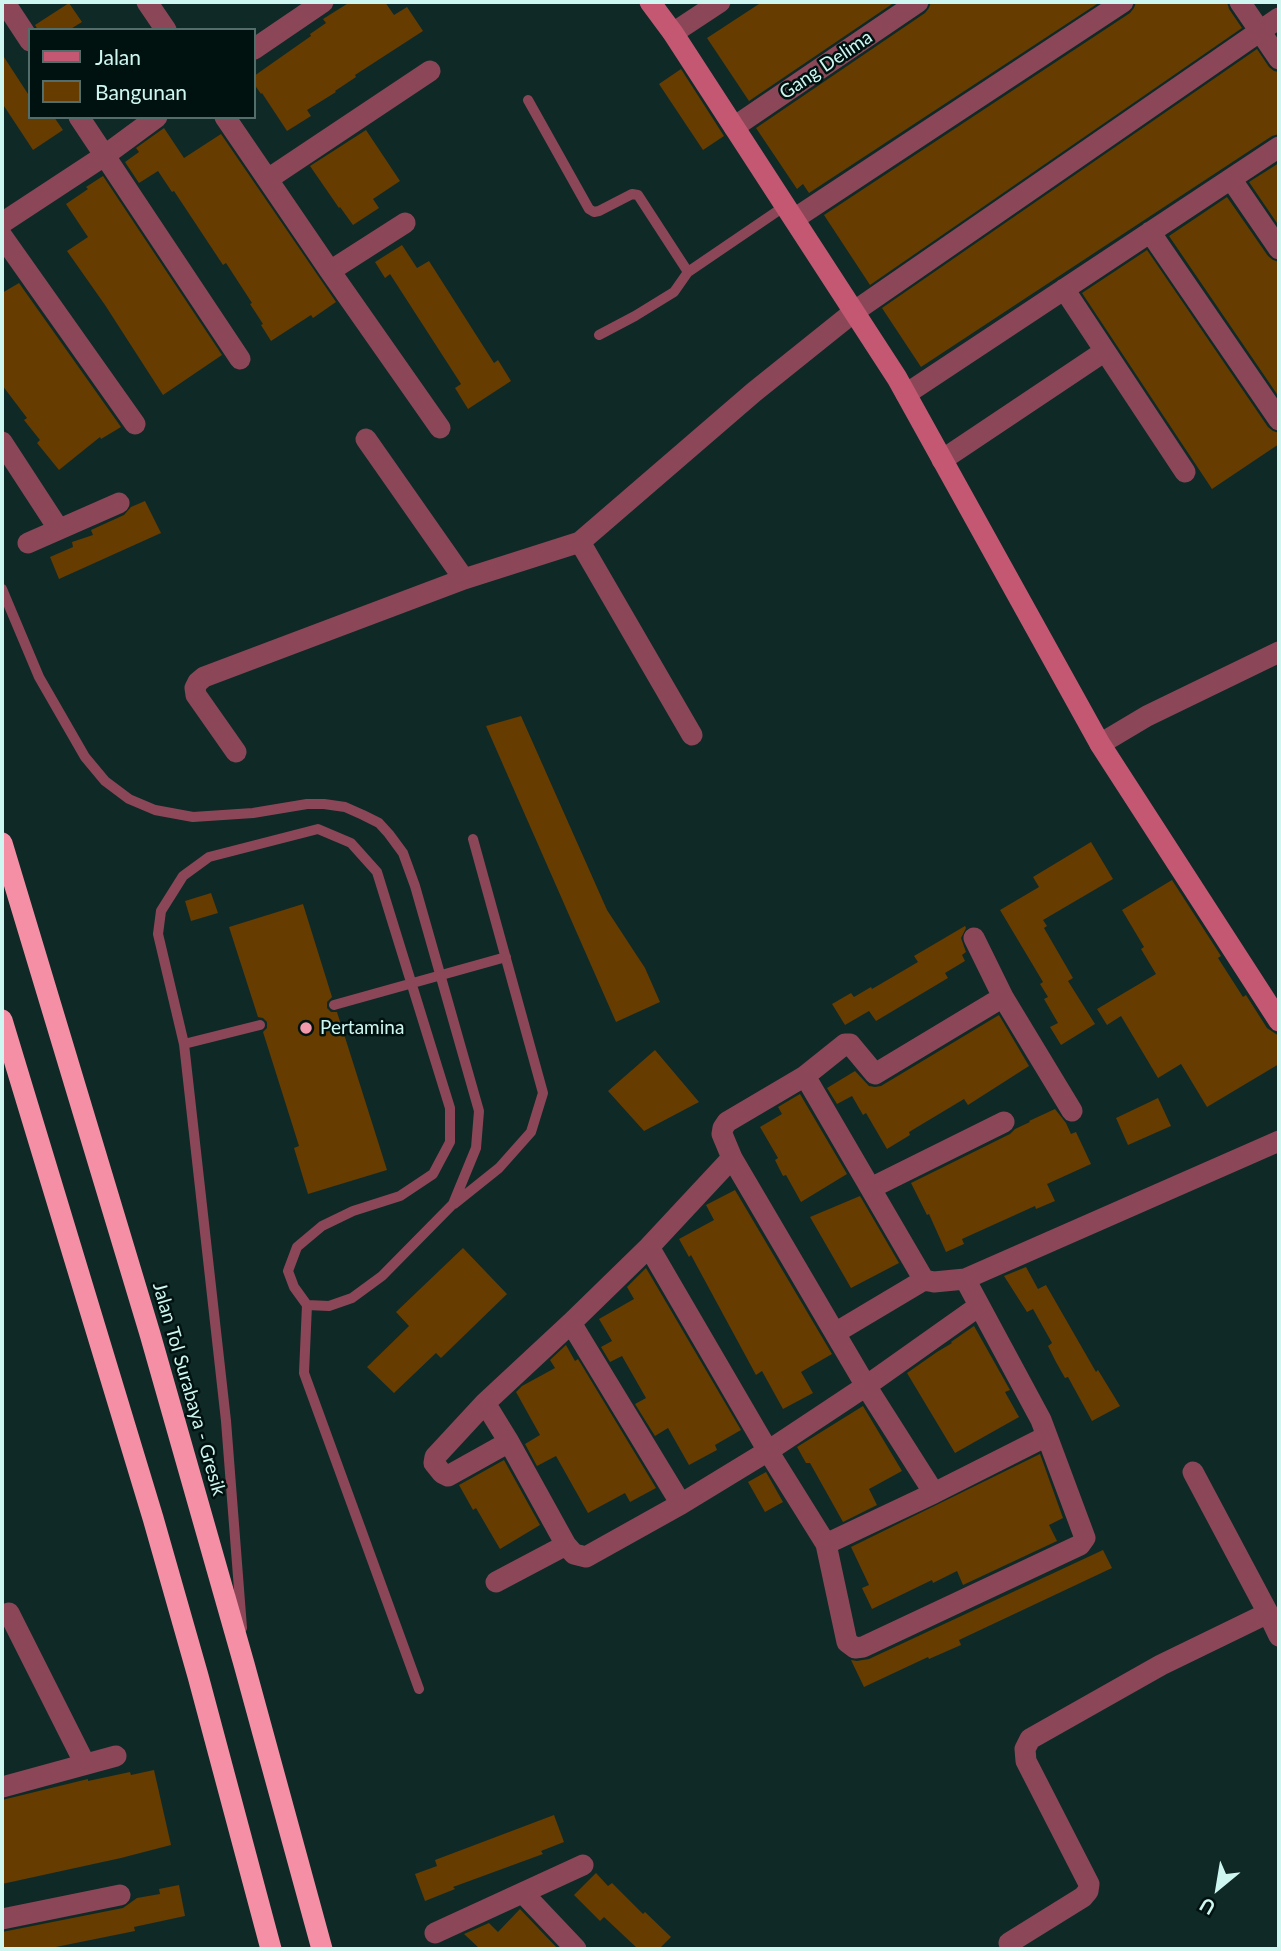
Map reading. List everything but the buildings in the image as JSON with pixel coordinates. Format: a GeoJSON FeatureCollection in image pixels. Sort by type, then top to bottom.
{"type":"FeatureCollection","features":[{"type":"Feature","properties":{"kind":"highway","name":"Jalan Tol Surabaya - Gresik"},"geometry":{"type":"LineString","coordinates":[[2,844],[146,1321],[322,1949]]}},
{"type":"Feature","properties":{"kind":"highway"},"geometry":{"type":"LineString","coordinates":[[2,1020],[153,1518],[271,1949]]}},
{"type":"Feature","properties":{"kind":"street"},"geometry":{"type":"LineString","coordinates":[[147,2],[165,28]]}},
{"type":"Feature","properties":{"kind":"street"},"geometry":{"type":"LineString","coordinates":[[256,48],[323,2]]}},
{"type":"Feature","properties":{"kind":"street"},"geometry":{"type":"LineString","coordinates":[[650,2],[673,33],[897,378],[1100,744],[1279,1021]]}},
{"type":"Feature","properties":{"kind":"street"},"geometry":{"type":"LineString","coordinates":[[673,33],[720,2]]}},
{"type":"Feature","properties":{"kind":"street","name":"Gang Delima"},"geometry":{"type":"LineString","coordinates":[[734,127],[918,2]]}},
{"type":"Feature","properties":{"kind":"street"},"geometry":{"type":"LineString","coordinates":[[790,213],[1123,2]]}},
{"type":"Feature","properties":{"kind":"street"},"geometry":{"type":"LineString","coordinates":[[1240,2],[1279,60]]}},
{"type":"Feature","properties":{"kind":"street"},"geometry":{"type":"LineString","coordinates":[[5,3],[28,38]]}},
{"type":"Feature","properties":{"kind":"street"},"geometry":{"type":"LineString","coordinates":[[236,752],[198,701],[195,688],[204,677],[464,579],[580,542],[754,392],[855,311],[1279,18]]}},
{"type":"Feature","properties":{"kind":"street"},"geometry":{"type":"LineString","coordinates":[[268,179],[430,71]]}},
{"type":"Feature","properties":{"kind":"street"},"geometry":{"type":"LineString","coordinates":[[80,119],[240,359]]}},
{"type":"Feature","properties":{"kind":"street"},"geometry":{"type":"LineString","coordinates":[[2,223],[104,156],[154,119]]}},
{"type":"Feature","properties":{"kind":"street"},"geometry":{"type":"LineString","coordinates":[[226,119],[440,428]]}},
{"type":"Feature","properties":{"kind":"street"},"geometry":{"type":"LineString","coordinates":[[906,394],[1279,147]]}},
{"type":"Feature","properties":{"kind":"street"},"geometry":{"type":"LineString","coordinates":[[1231,179],[1279,249]]}},
{"type":"Feature","properties":{"kind":"street"},"geometry":{"type":"LineString","coordinates":[[330,271],[405,223]]}},
{"type":"Feature","properties":{"kind":"street"},"geometry":{"type":"LineString","coordinates":[[1150,232],[1279,419]]}},
{"type":"Feature","properties":{"kind":"street"},"geometry":{"type":"LineString","coordinates":[[2,236],[135,424]]}},
{"type":"Feature","properties":{"kind":"street"},"geometry":{"type":"LineString","coordinates":[[1064,289],[1185,471]]}},
{"type":"Feature","properties":{"kind":"street"},"geometry":{"type":"LineString","coordinates":[[942,460],[1105,351]]}},
{"type":"Feature","properties":{"kind":"street"},"geometry":{"type":"LineString","coordinates":[[366,439],[464,579]]}},
{"type":"Feature","properties":{"kind":"street"},"geometry":{"type":"LineString","coordinates":[[2,442],[58,528]]}},
{"type":"Feature","properties":{"kind":"street"},"geometry":{"type":"LineString","coordinates":[[28,543],[119,503]]}},
{"type":"Feature","properties":{"kind":"street"},"geometry":{"type":"LineString","coordinates":[[580,542],[692,735]]}},
{"type":"Feature","properties":{"kind":"street"},"geometry":{"type":"LineString","coordinates":[[1100,744],[1147,716],[1279,652]]}},
{"type":"Feature","properties":{"kind":"street"},"geometry":{"type":"LineString","coordinates":[[974,938],[1003,997],[1072,1111]]}},
{"type":"Feature","properties":{"kind":"street"},"geometry":{"type":"LineString","coordinates":[[934,1493],[866,1386],[732,1158],[722,1134],[727,1122],[806,1076],[848,1043],[875,1074],[1003,997]]}},
{"type":"Feature","properties":{"kind":"street"},"geometry":{"type":"LineString","coordinates":[[806,1076],[924,1280]]}},
{"type":"Feature","properties":{"kind":"street"},"geometry":{"type":"LineString","coordinates":[[871,1188],[1003,1122]]}},
{"type":"Feature","properties":{"kind":"street"},"geometry":{"type":"LineString","coordinates":[[835,1333],[924,1280],[934,1282],[965,1279],[1279,1142]]}},
{"type":"Feature","properties":{"kind":"street"},"geometry":{"type":"LineString","coordinates":[[509,1442],[448,1476],[434,1463],[435,1457],[485,1403],[649,1247],[732,1158]]}},
{"type":"Feature","properties":{"kind":"street"},"geometry":{"type":"LineString","coordinates":[[649,1247],[768,1451],[826,1544],[847,1642],[855,1648],[863,1647],[1080,1545],[1084,1538],[1041,1420],[965,1279]]}},
{"type":"Feature","properties":{"kind":"street"},"geometry":{"type":"LineString","coordinates":[[485,1403],[566,1545],[574,1554],[586,1557],[768,1451],[979,1306]]}},
{"type":"Feature","properties":{"kind":"street"},"geometry":{"type":"LineString","coordinates":[[571,1323],[681,1504]]}},
{"type":"Feature","properties":{"kind":"street"},"geometry":{"type":"LineString","coordinates":[[826,1544],[1046,1436]]}},
{"type":"Feature","properties":{"kind":"street"},"geometry":{"type":"LineString","coordinates":[[1193,1472],[1279,1636]]}},
{"type":"Feature","properties":{"kind":"street"},"geometry":{"type":"LineString","coordinates":[[496,1582],[566,1545]]}},
{"type":"Feature","properties":{"kind":"street"},"geometry":{"type":"LineString","coordinates":[[9,1613],[85,1764]]}},
{"type":"Feature","properties":{"kind":"street"},"geometry":{"type":"LineString","coordinates":[[1008,1947],[1083,1897],[1089,1884],[1026,1761],[1025,1749],[1030,1739],[1161,1665],[1268,1613]]}},
{"type":"Feature","properties":{"kind":"street"},"geometry":{"type":"LineString","coordinates":[[2,1787],[116,1756]]}},
{"type":"Feature","properties":{"kind":"street"},"geometry":{"type":"LineString","coordinates":[[440,1944],[523,1893],[583,1865]]}},
{"type":"Feature","properties":{"kind":"street"},"geometry":{"type":"LineString","coordinates":[[523,1893],[576,1949]]}},
{"type":"Feature","properties":{"kind":"street"},"geometry":{"type":"LineString","coordinates":[[2,1919],[120,1895]]}},
{"type":"Feature","properties":{"kind":"lane"},"geometry":{"type":"LineString","coordinates":[[528,100],[589,209],[599,211],[632,194],[638,195],[688,272]]}},
{"type":"Feature","properties":{"kind":"lane"},"geometry":{"type":"LineString","coordinates":[[599,335],[674,292],[688,272],[790,213]]}},
{"type":"Feature","properties":{"kind":"lane"},"geometry":{"type":"LineString","coordinates":[[2,589],[39,677],[85,757],[105,781],[129,799],[155,810],[193,817],[253,813],[307,804],[345,807],[379,823],[403,853],[415,886],[479,1111],[476,1147],[453,1204]]}},
{"type":"Feature","properties":{"kind":"lane"},"geometry":{"type":"LineString","coordinates":[[244,1664],[226,1421],[184,1044],[158,934],[161,911],[183,876],[209,857],[318,828],[351,843],[377,872],[450,1108],[450,1142],[433,1174],[400,1196],[353,1210],[321,1226],[298,1247],[288,1270],[294,1287],[307,1304],[304,1373],[419,1689]]}},
{"type":"Feature","properties":{"kind":"lane"},"geometry":{"type":"LineString","coordinates":[[307,1304],[330,1306],[352,1298],[382,1276],[453,1204],[499,1168],[531,1132],[543,1093],[473,839]]}},
{"type":"Feature","properties":{"kind":"lane"},"geometry":{"type":"LineString","coordinates":[[334,1005],[506,957]]}},
{"type":"Feature","properties":{"kind":"lane"},"geometry":{"type":"LineString","coordinates":[[184,1044],[260,1025]]}},
{"type":"Feature","properties":{"kind":"place","name":"Pertamina"},"geometry":{"type":"Point","coordinates":[306,1028]}}]}
